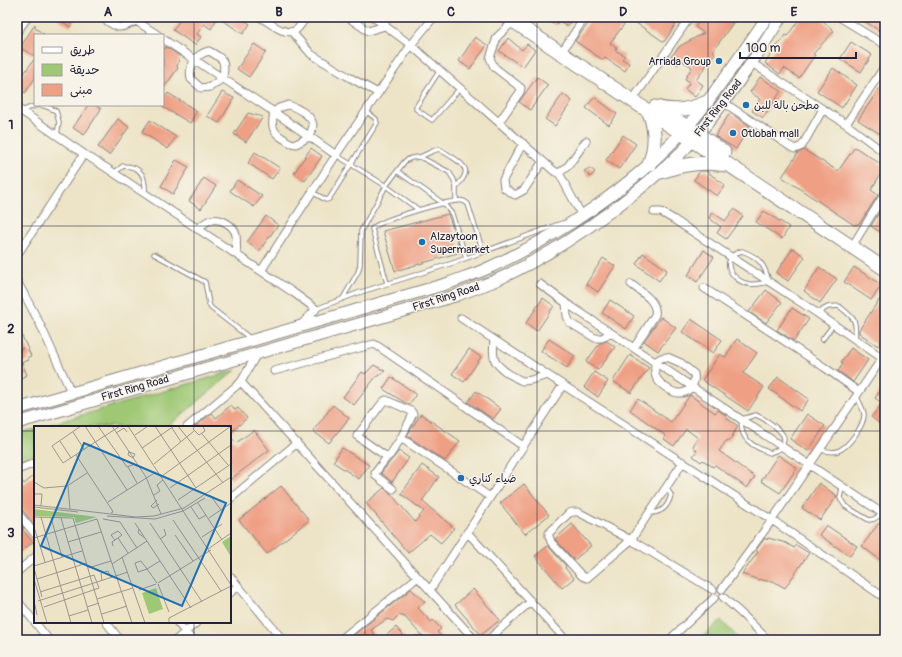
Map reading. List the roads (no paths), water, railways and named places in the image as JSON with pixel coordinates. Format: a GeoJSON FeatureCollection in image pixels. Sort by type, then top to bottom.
{"type":"FeatureCollection","features":[{"type":"Feature","properties":{"kind":"highway"},"geometry":{"type":"LineString","coordinates":[[514,18],[565,47],[636,95],[652,108],[665,110],[687,109],[707,102]]}},
{"type":"Feature","properties":{"kind":"highway"},"geometry":{"type":"LineString","coordinates":[[514,18],[652,108],[695,138],[728,165],[885,269]]}},
{"type":"Feature","properties":{"kind":"highway"},"geometry":{"type":"LineString","coordinates":[[648,165],[653,154],[655,143],[652,108]]}},
{"type":"Feature","properties":{"kind":"highway"},"geometry":{"type":"LineString","coordinates":[[695,138],[732,158],[885,260]]}},
{"type":"Feature","properties":{"kind":"highway"},"geometry":{"type":"LineString","coordinates":[[661,172],[674,167],[694,163],[715,163],[728,165]]}},
{"type":"Feature","properties":{"kind":"main road","name":"First Ring Road"},"geometry":{"type":"LineString","coordinates":[[17,409],[449,283],[485,270],[529,248],[582,216],[648,165],[684,130],[707,102],[767,17]]}},
{"type":"Feature","properties":{"kind":"main road","name":"First Ring Road"},"geometry":{"type":"LineString","coordinates":[[17,423],[455,296],[492,282],[526,265],[558,247],[604,217],[661,172],[695,138],[723,102],[752,63],[781,17]]}},
{"type":"Feature","properties":{"kind":"street"},"geometry":{"type":"LineString","coordinates":[[17,32],[28,17]]}},
{"type":"Feature","properties":{"kind":"street"},"geometry":{"type":"LineString","coordinates":[[101,17],[117,28],[124,28],[134,18],[157,34]]}},
{"type":"Feature","properties":{"kind":"street"},"geometry":{"type":"LineString","coordinates":[[260,17],[285,32],[292,32],[298,29],[306,17]]}},
{"type":"Feature","properties":{"kind":"street"},"geometry":{"type":"LineString","coordinates":[[349,17],[368,31],[386,26]]}},
{"type":"Feature","properties":{"kind":"street"},"geometry":{"type":"LineString","coordinates":[[372,17],[411,45],[556,173],[559,173],[582,216]]}},
{"type":"Feature","properties":{"kind":"street"},"geometry":{"type":"LineString","coordinates":[[385,17],[386,26]]}},
{"type":"Feature","properties":{"kind":"street"},"geometry":{"type":"LineString","coordinates":[[261,271],[378,93],[411,45],[434,17]]}},
{"type":"Feature","properties":{"kind":"street"},"geometry":{"type":"LineString","coordinates":[[565,47],[585,17]]}},
{"type":"Feature","properties":{"kind":"street"},"geometry":{"type":"LineString","coordinates":[[636,95],[690,17]]}},
{"type":"Feature","properties":{"kind":"street"},"geometry":{"type":"LineString","coordinates":[[840,17],[885,45]]}},
{"type":"Feature","properties":{"kind":"street"},"geometry":{"type":"LineString","coordinates":[[499,122],[520,92],[521,88],[494,67],[490,58],[497,37],[514,18]]}},
{"type":"Feature","properties":{"kind":"street"},"geometry":{"type":"LineString","coordinates":[[292,32],[312,54],[378,93]]}},
{"type":"Feature","properties":{"kind":"street"},"geometry":{"type":"LineString","coordinates":[[164,40],[224,78],[336,155]]}},
{"type":"Feature","properties":{"kind":"street"},"geometry":{"type":"LineString","coordinates":[[209,51],[221,58],[225,65],[224,78],[210,87],[201,88],[193,82],[190,75],[194,59],[209,51]]}},
{"type":"Feature","properties":{"kind":"street"},"geometry":{"type":"LineString","coordinates":[[752,63],[846,124],[885,152]]}},
{"type":"Feature","properties":{"kind":"street"},"geometry":{"type":"LineString","coordinates":[[846,124],[885,66]]}},
{"type":"Feature","properties":{"kind":"street"},"geometry":{"type":"LineString","coordinates":[[723,102],[795,149],[802,146],[823,109]]}},
{"type":"Feature","properties":{"kind":"street"},"geometry":{"type":"LineString","coordinates":[[288,105],[296,108],[306,115],[312,121],[313,125],[309,137],[296,144],[291,144],[278,136],[273,125],[274,112],[288,105]]}},
{"type":"Feature","properties":{"kind":"street"},"geometry":{"type":"LineString","coordinates":[[19,110],[261,271],[316,310],[298,328]]}},
{"type":"Feature","properties":{"kind":"street"},"geometry":{"type":"LineString","coordinates":[[559,173],[568,166],[586,141]]}},
{"type":"Feature","properties":{"kind":"street"},"geometry":{"type":"LineString","coordinates":[[523,143],[503,180],[504,188],[515,195],[521,193],[543,161]]}},
{"type":"Feature","properties":{"kind":"street"},"geometry":{"type":"LineString","coordinates":[[17,256],[84,154]]}},
{"type":"Feature","properties":{"kind":"street"},"geometry":{"type":"LineString","coordinates":[[856,240],[885,193]]}},
{"type":"Feature","properties":{"kind":"street"},"geometry":{"type":"LineString","coordinates":[[654,212],[661,212],[673,219],[884,357],[772,520],[722,589]]}},
{"type":"Feature","properties":{"kind":"street"},"geometry":{"type":"LineString","coordinates":[[197,229],[209,220],[221,220],[225,222],[231,226],[236,235],[237,255]]}},
{"type":"Feature","properties":{"kind":"street"},"geometry":{"type":"LineString","coordinates":[[17,280],[40,324],[72,394]]}},
{"type":"Feature","properties":{"kind":"street"},"geometry":{"type":"LineString","coordinates":[[540,284],[566,303],[884,515]]}},
{"type":"Feature","properties":{"kind":"street"},"geometry":{"type":"LineString","coordinates":[[631,284],[654,304],[656,312],[634,348]]}},
{"type":"Feature","properties":{"kind":"street"},"geometry":{"type":"LineString","coordinates":[[704,288],[824,367],[858,394]]}},
{"type":"Feature","properties":{"kind":"street"},"geometry":{"type":"LineString","coordinates":[[566,303],[567,316],[570,323],[595,338],[602,338],[611,333]]}},
{"type":"Feature","properties":{"kind":"street"},"geometry":{"type":"LineString","coordinates":[[461,318],[772,520],[885,598]]}},
{"type":"Feature","properties":{"kind":"street"},"geometry":{"type":"LineString","coordinates":[[494,340],[493,355],[498,366],[520,380],[530,380],[548,375]]}},
{"type":"Feature","properties":{"kind":"street"},"geometry":{"type":"LineString","coordinates":[[274,371],[374,344],[523,446]]}},
{"type":"Feature","properties":{"kind":"street"},"geometry":{"type":"LineString","coordinates":[[188,426],[241,382],[258,352]]}},
{"type":"Feature","properties":{"kind":"street"},"geometry":{"type":"LineString","coordinates":[[668,357],[681,363],[694,374],[692,387],[685,392],[680,393],[668,389],[656,378],[654,369],[655,362],[661,358],[668,357]]}},
{"type":"Feature","properties":{"kind":"street"},"geometry":{"type":"LineString","coordinates":[[241,382],[475,640]]}},
{"type":"Feature","properties":{"kind":"street"},"geometry":{"type":"LineString","coordinates":[[430,590],[563,385]]}},
{"type":"Feature","properties":{"kind":"street"},"geometry":{"type":"LineString","coordinates":[[386,457],[357,436],[384,400],[388,400],[412,413],[413,416],[401,438],[390,455],[386,457],[375,475],[393,489]]}},
{"type":"Feature","properties":{"kind":"street"},"geometry":{"type":"LineString","coordinates":[[401,438],[490,497]]}},
{"type":"Feature","properties":{"kind":"street"},"geometry":{"type":"LineString","coordinates":[[231,498],[297,443]]}},
{"type":"Feature","properties":{"kind":"street"},"geometry":{"type":"LineString","coordinates":[[683,462],[631,540],[590,577],[585,579],[552,542],[549,536],[549,533],[569,513],[575,512],[631,540],[713,590]]}},
{"type":"Feature","properties":{"kind":"street"},"geometry":{"type":"LineString","coordinates":[[17,470],[34,463]]}},
{"type":"Feature","properties":{"kind":"street"},"geometry":{"type":"LineString","coordinates":[[17,512],[34,533]]}},
{"type":"Feature","properties":{"kind":"street"},"geometry":{"type":"LineString","coordinates":[[467,532],[566,640]]}},
{"type":"Feature","properties":{"kind":"street"},"geometry":{"type":"LineString","coordinates":[[17,572],[34,558]]}},
{"type":"Feature","properties":{"kind":"street"},"geometry":{"type":"LineString","coordinates":[[231,577],[283,640]]}},
{"type":"Feature","properties":{"kind":"street"},"geometry":{"type":"LineString","coordinates":[[340,640],[418,577]]}},
{"type":"Feature","properties":{"kind":"street"},"geometry":{"type":"LineString","coordinates":[[231,593],[238,586]]}},
{"type":"Feature","properties":{"kind":"street"},"geometry":{"type":"LineString","coordinates":[[713,590],[717,587],[722,589]]}},
{"type":"Feature","properties":{"kind":"street"},"geometry":{"type":"LineString","coordinates":[[722,589],[724,593],[723,597]]}},
{"type":"Feature","properties":{"kind":"street"},"geometry":{"type":"LineString","coordinates":[[713,590],[712,594],[714,598]]}},
{"type":"Feature","properties":{"kind":"street"},"geometry":{"type":"LineString","coordinates":[[714,598],[719,600],[723,597]]}},
{"type":"Feature","properties":{"kind":"street"},"geometry":{"type":"LineString","coordinates":[[723,597],[745,616],[768,640]]}},
{"type":"Feature","properties":{"kind":"street"},"geometry":{"type":"LineString","coordinates":[[669,640],[714,598]]}},
{"type":"Feature","properties":{"kind":"street"},"geometry":{"type":"LineString","coordinates":[[17,600],[34,621]]}},
{"type":"Feature","properties":{"kind":"street"},"geometry":{"type":"LineString","coordinates":[[488,640],[530,601]]}},
{"type":"Feature","properties":{"kind":"street"},"geometry":{"type":"LineString","coordinates":[[35,623],[49,640]]}},
{"type":"Feature","properties":{"kind":"street"},"geometry":{"type":"LineString","coordinates":[[107,623],[120,640]]}},
{"type":"Feature","properties":{"kind":"street"},"geometry":{"type":"LineString","coordinates":[[178,623],[192,640]]}},
{"type":"Feature","properties":{"kind":"street"},"geometry":{"type":"LineString","coordinates":[[176,640],[196,623]]}},
{"type":"Feature","properties":{"kind":"lane"},"geometry":{"type":"LineString","coordinates":[[440,70],[416,109],[432,120],[460,88]]}},
{"type":"Feature","properties":{"kind":"lane"},"geometry":{"type":"LineString","coordinates":[[19,110],[34,105]]}},
{"type":"Feature","properties":{"kind":"lane"},"geometry":{"type":"LineString","coordinates":[[46,106],[56,111],[59,122],[58,136]]}},
{"type":"Feature","properties":{"kind":"lane"},"geometry":{"type":"LineString","coordinates":[[312,192],[326,200],[329,199],[377,123],[376,119],[366,111]]}},
{"type":"Feature","properties":{"kind":"lane"},"geometry":{"type":"LineString","coordinates":[[343,299],[358,272],[360,265],[361,231],[386,186],[405,161],[411,158],[420,157],[433,150],[439,149],[464,164],[466,174],[456,188]]}},
{"type":"Feature","properties":{"kind":"lane"},"geometry":{"type":"LineString","coordinates":[[336,155],[386,186],[419,210]]}},
{"type":"Feature","properties":{"kind":"lane"},"geometry":{"type":"LineString","coordinates":[[420,157],[448,172],[454,180],[456,188],[456,201]]}},
{"type":"Feature","properties":{"kind":"lane"},"geometry":{"type":"LineString","coordinates":[[114,173],[123,166],[132,166],[136,168],[144,177],[146,182],[145,194]]}},
{"type":"Feature","properties":{"kind":"lane"},"geometry":{"type":"LineString","coordinates":[[397,171],[444,204],[452,214],[466,258]]}},
{"type":"Feature","properties":{"kind":"lane"},"geometry":{"type":"LineString","coordinates":[[372,229],[378,224],[419,210],[456,201],[466,202],[468,204],[483,252]]}},
{"type":"Feature","properties":{"kind":"lane"},"geometry":{"type":"LineString","coordinates":[[316,310],[387,283],[466,258],[582,216]]}},
{"type":"Feature","properties":{"kind":"lane"},"geometry":{"type":"LineString","coordinates":[[364,226],[372,229]]}},
{"type":"Feature","properties":{"kind":"lane"},"geometry":{"type":"LineString","coordinates":[[372,229],[387,283]]}},
{"type":"Feature","properties":{"kind":"lane"},"geometry":{"type":"LineString","coordinates":[[742,251],[752,256],[764,265],[769,282],[749,284],[739,279],[729,268],[731,257],[737,252],[742,251]]}},
{"type":"Feature","properties":{"kind":"lane"},"geometry":{"type":"LineString","coordinates":[[154,254],[205,282],[211,308],[254,341]]}},
{"type":"Feature","properties":{"kind":"lane"},"geometry":{"type":"LineString","coordinates":[[817,313],[828,306],[839,306],[851,315],[855,322],[855,339]]}},
{"type":"Feature","properties":{"kind":"lane"},"geometry":{"type":"LineString","coordinates":[[822,340],[834,324]]}},
{"type":"Feature","properties":{"kind":"lane"},"geometry":{"type":"LineString","coordinates":[[820,450],[837,452],[846,446],[859,429],[864,420],[864,413],[858,394]]}},
{"type":"Feature","properties":{"kind":"lane"},"geometry":{"type":"LineString","coordinates":[[756,415],[776,428],[784,436],[782,448],[770,453],[753,444],[745,438],[742,432],[740,427],[742,419],[756,415]]}},
{"type":"Feature","properties":{"kind":"lane"},"geometry":{"type":"LineString","coordinates":[[649,513],[658,513],[665,509],[670,502],[671,495],[666,487]]}},
{"type":"Feature","properties":{"kind":"lane"},"geometry":{"type":"LineString","coordinates":[[842,488],[840,498],[845,506],[869,520],[884,515]]}},
{"type":"Feature","properties":{"kind":"place","name":"Arriada Group"},"geometry":{"type":"Point","coordinates":[719,61]}},
{"type":"Feature","properties":{"kind":"place","name":"مطحن بالة للبن"},"geometry":{"type":"Point","coordinates":[746,105]}},
{"type":"Feature","properties":{"kind":"place","name":"Otlobah mall"},"geometry":{"type":"Point","coordinates":[733,133]}},
{"type":"Feature","properties":{"kind":"place","name":"Alzaytoon Supermarket"},"geometry":{"type":"Point","coordinates":[422,242]}},
{"type":"Feature","properties":{"kind":"place","name":"ضياء كناري"},"geometry":{"type":"Point","coordinates":[461,478]}}]}
